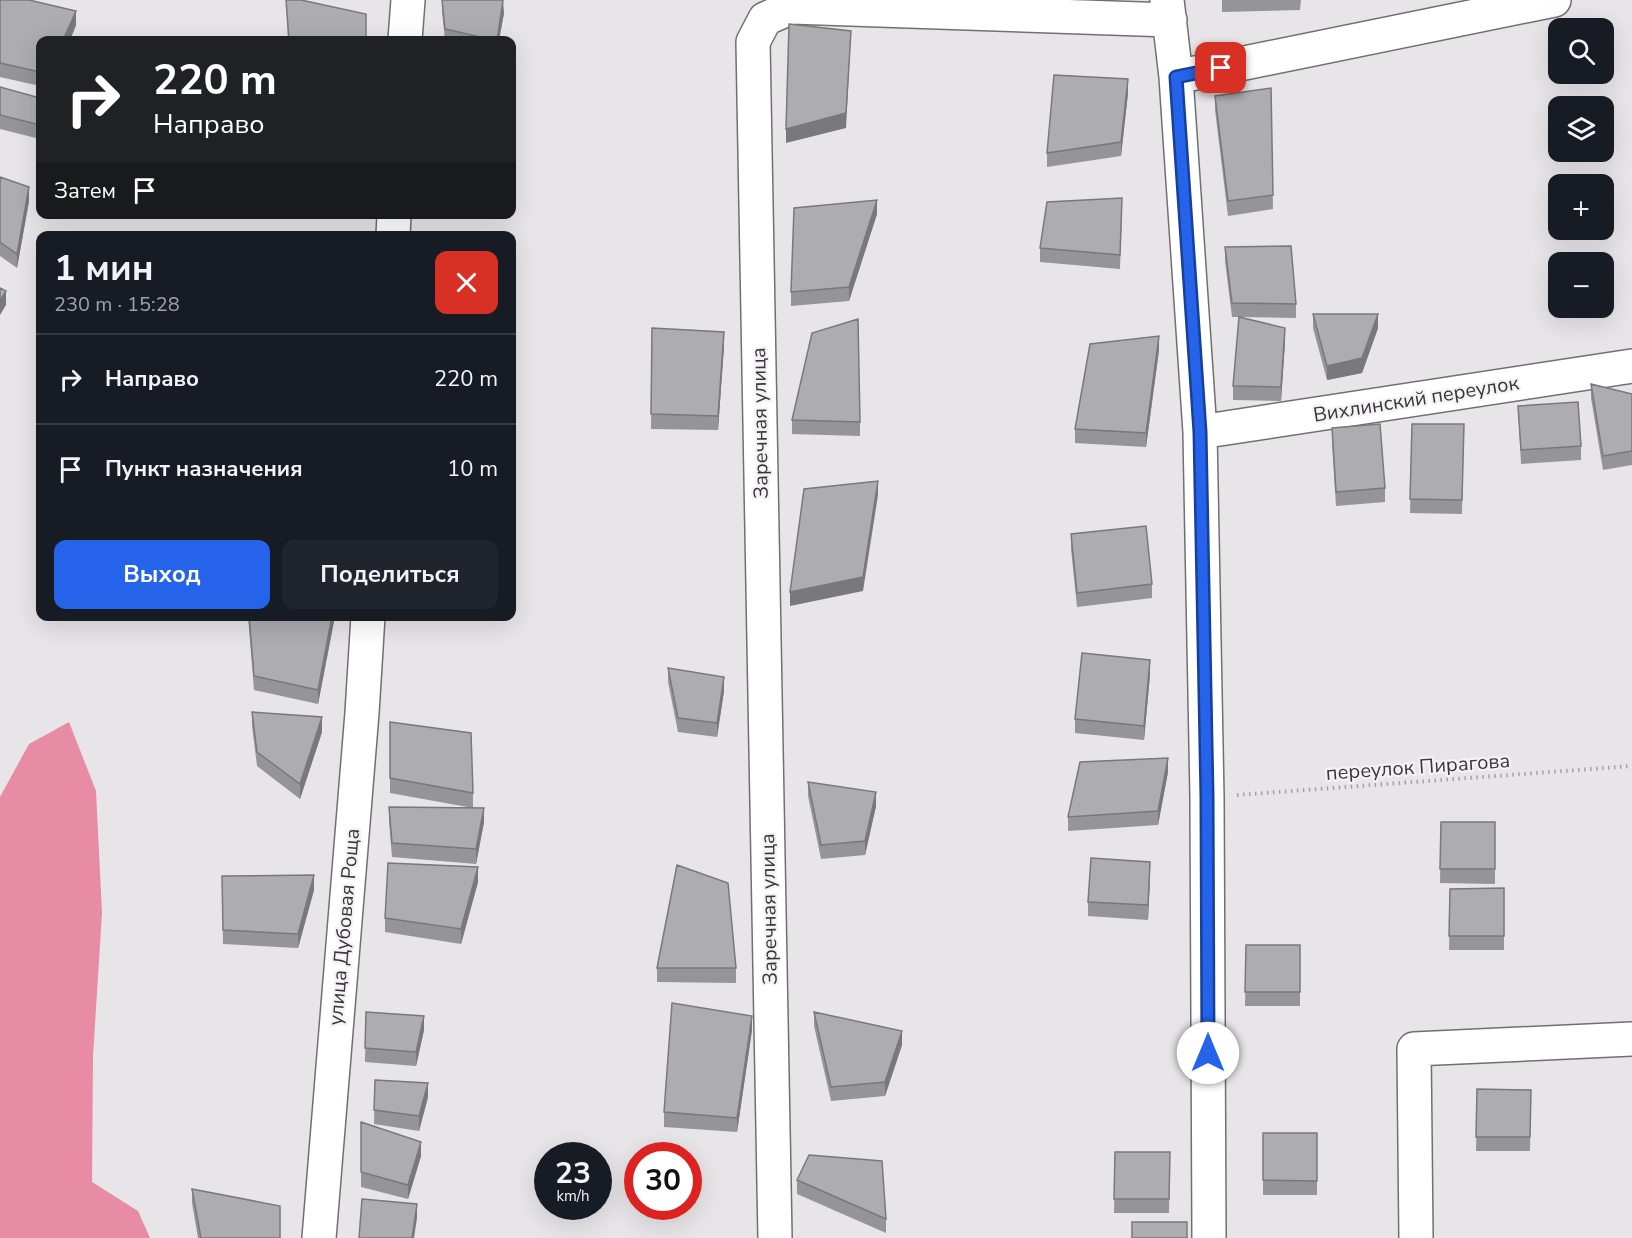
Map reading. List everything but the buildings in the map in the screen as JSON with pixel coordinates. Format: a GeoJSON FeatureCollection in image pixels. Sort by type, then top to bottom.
{"type":"FeatureCollection","features":[{"type":"Feature","properties":{"kind":"street"},"geometry":{"type":"LineString","coordinates":[[405,36],[408,0]]}},
{"type":"Feature","properties":{"kind":"street"},"geometry":{"type":"LineString","coordinates":[[1176,77],[1554,0]]}},
{"type":"Feature","properties":{"kind":"street","name":"Заречная улица"},"geometry":{"type":"LineString","coordinates":[[775,1238],[753,42],[765,19],[792,7],[1168,10]]}},
{"type":"Feature","properties":{"kind":"street"},"geometry":{"type":"LineString","coordinates":[[1168,10],[1176,77],[1200,432],[1207,797],[1209,1238]]}},
{"type":"Feature","properties":{"kind":"street","name":"Вихлинский переулок"},"geometry":{"type":"LineString","coordinates":[[1200,432],[1632,366]]}},
{"type":"Feature","properties":{"kind":"street","name":"улица Дубовая Роща"},"geometry":{"type":"LineString","coordinates":[[319,1238],[368,621]]}},
{"type":"Feature","properties":{"kind":"street"},"geometry":{"type":"LineString","coordinates":[[1416,1238],[1414,1049],[1632,1039]]}},
{"type":"Feature","properties":{"kind":"path","name":"переулок Пирагова"},"geometry":{"type":"LineString","coordinates":[[1207,797],[1632,766]]}},
{"type":"Feature","properties":{"kind":"shaded area"},"geometry":{"type":"Polygon","coordinates":[[[69,722],[96,791],[102,913],[93,1056],[92,1182],[138,1211],[150,1238],[0,1238],[0,797],[29,744],[69,722]]]}},
{"type":"Feature","properties":{"kind":"route"},"geometry":{"type":"LineString","coordinates":[[1208,1053],[1207,797],[1200,432],[1176,77],[1221,68]]}}]}
